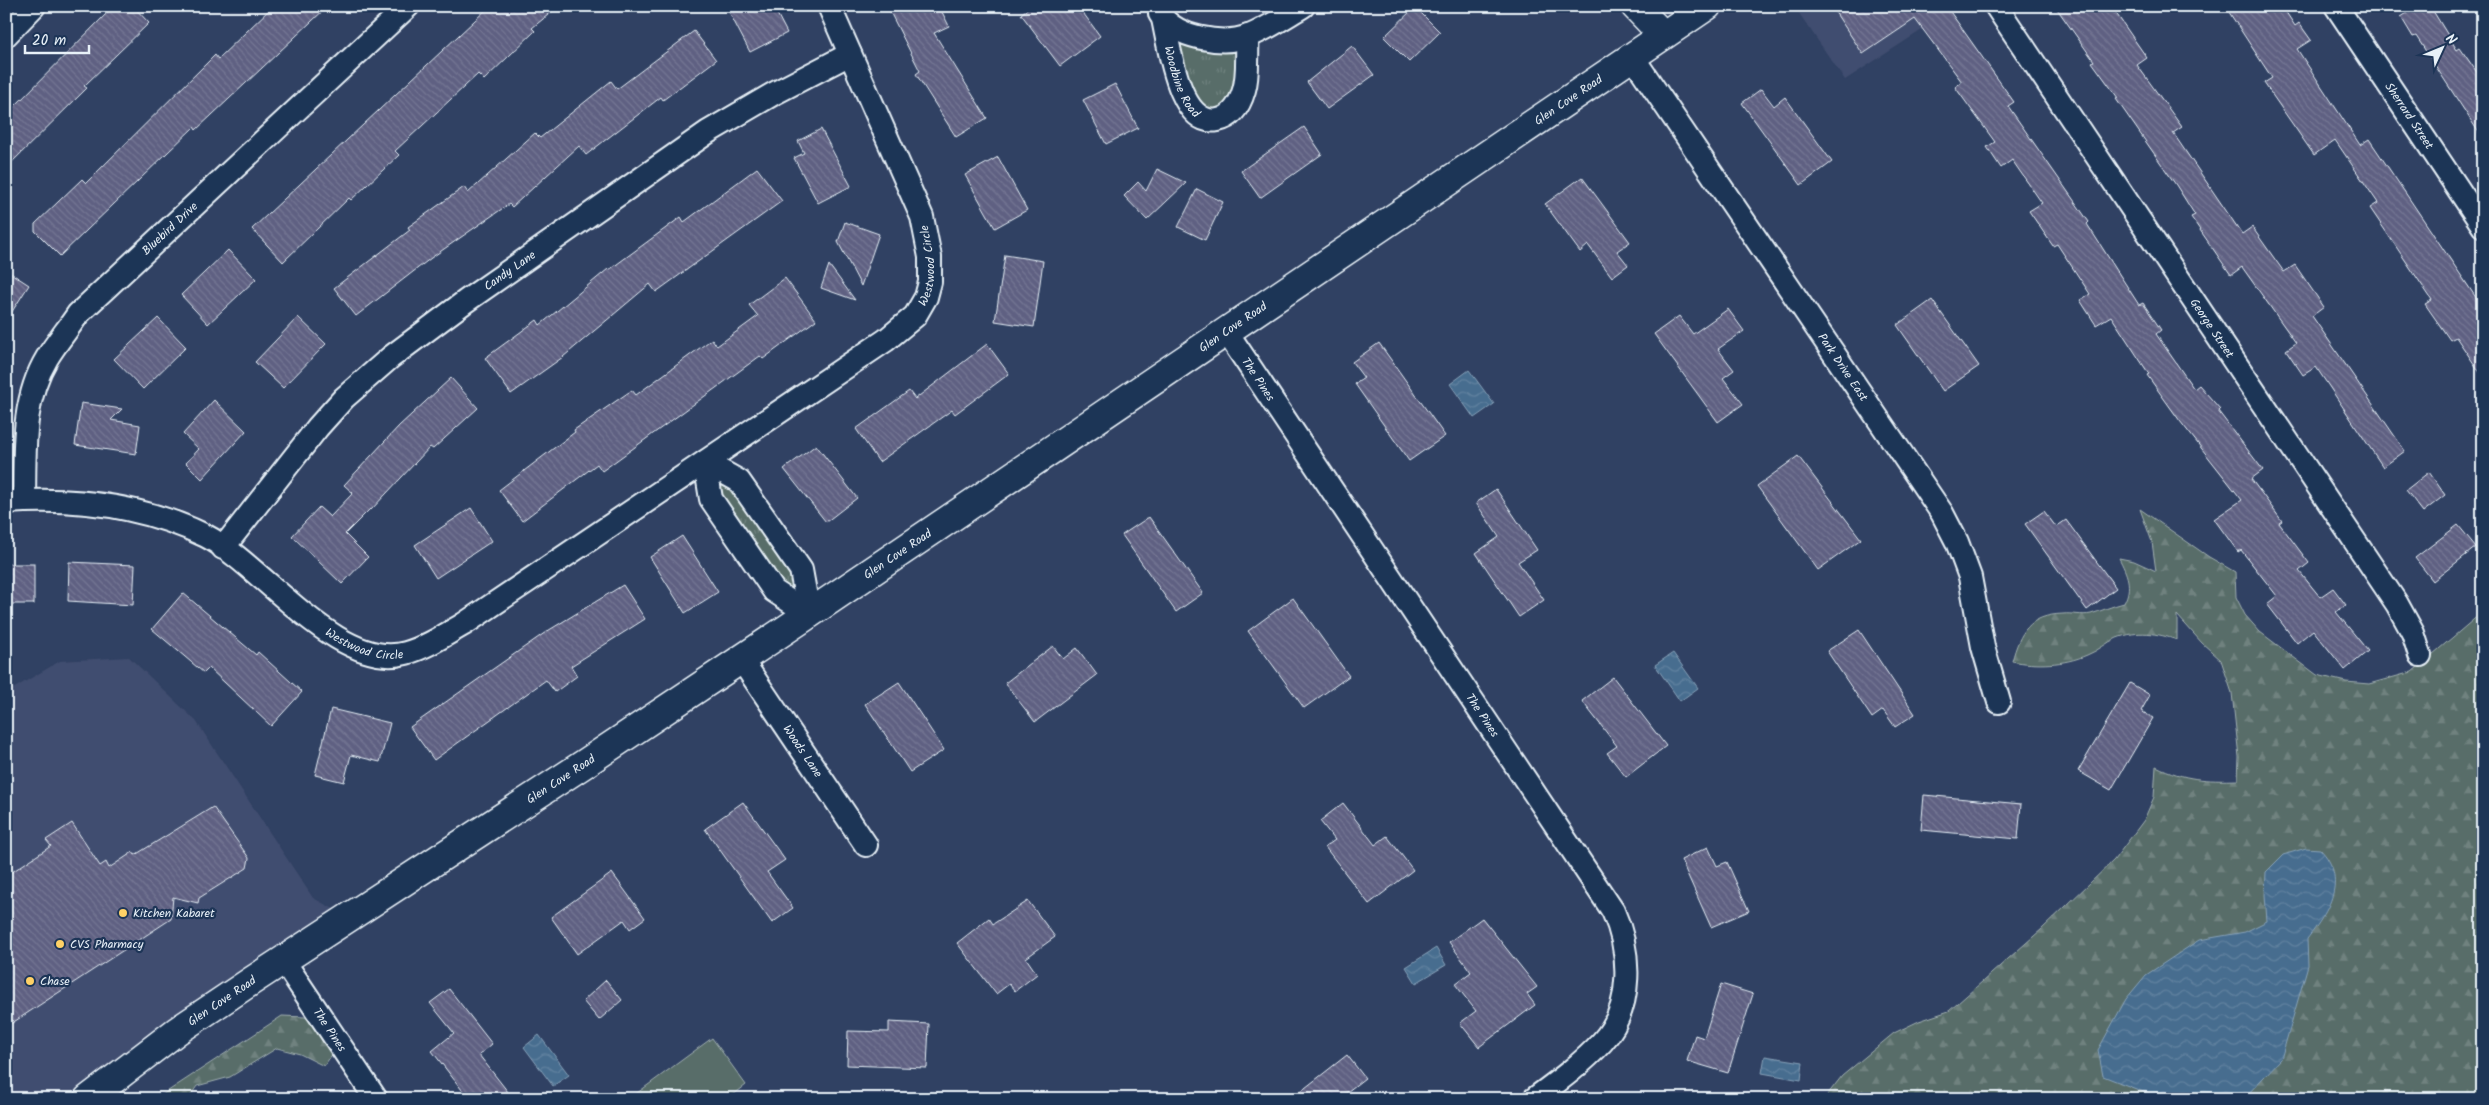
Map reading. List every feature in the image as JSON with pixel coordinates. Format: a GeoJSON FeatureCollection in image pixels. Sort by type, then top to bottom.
{"type":"FeatureCollection","features":[{"type":"Feature","properties":{"kind":"main road"},"geometry":{"type":"LineString","coordinates":[[1635,6],[1663,35]]}},
{"type":"Feature","properties":{"kind":"main road","name":"Glen Cove Road"},"geometry":{"type":"LineString","coordinates":[[88,1099],[177,1031],[809,614],[1707,6]]}},
{"type":"Feature","properties":{"kind":"street"},"geometry":{"type":"LineString","coordinates":[[6,35],[34,6]]}},
{"type":"Feature","properties":{"kind":"street","name":"Bluebird Drive"},"geometry":{"type":"LineString","coordinates":[[15,502],[26,422],[33,391],[46,360],[78,314],[408,6]]}},
{"type":"Feature","properties":{"kind":"street","name":"Westwood Circle"},"geometry":{"type":"LineString","coordinates":[[15,502],[88,502],[126,507],[154,515],[206,537],[330,634],[370,653],[382,655],[405,654],[430,644],[464,624],[886,340],[915,316],[926,297],[930,282],[930,256],[922,217],[829,6]]}},
{"type":"Feature","properties":{"kind":"street","name":"Woodbine Road"},"geometry":{"type":"LineString","coordinates":[[1159,12],[1185,34],[1198,37],[1233,39],[1248,36],[1303,6]]}},
{"type":"Feature","properties":{"kind":"street","name":"George Street"},"geometry":{"type":"LineString","coordinates":[[1996,6],[2398,604],[2413,633],[2420,655]]}},
{"type":"Feature","properties":{"kind":"street","name":"Sherrard Street"},"geometry":{"type":"LineString","coordinates":[[2336,6],[2483,226]]}},
{"type":"Feature","properties":{"kind":"street","name":"Woodbine Road"},"geometry":{"type":"LineString","coordinates":[[1159,12],[1179,88],[1187,103],[1201,117],[1212,121],[1226,118],[1235,110],[1245,89],[1248,36]]}},
{"type":"Feature","properties":{"kind":"street","name":"Candy Lane"},"geometry":{"type":"LineString","coordinates":[[222,548],[344,398],[391,356],[466,301],[708,132],[773,94],[850,54]]}},
{"type":"Feature","properties":{"kind":"street","name":"Park Drive East"},"geometry":{"type":"LineString","coordinates":[[1632,56],[1942,513],[1957,542],[1970,577],[1983,647],[1999,702]]}},
{"type":"Feature","properties":{"kind":"street","name":"The Pines"},"geometry":{"type":"LineString","coordinates":[[1226,331],[1613,911],[1622,931],[1626,961],[1626,987],[1616,1019],[1603,1042],[1534,1099]]}},
{"type":"Feature","properties":{"kind":"street"},"geometry":{"type":"LineString","coordinates":[[705,462],[739,481],[801,570],[809,614]]}},
{"type":"Feature","properties":{"kind":"street"},"geometry":{"type":"LineString","coordinates":[[705,462],[711,499],[768,584],[774,591],[809,614]]}},
{"type":"Feature","properties":{"kind":"street","name":"Woods Lane"},"geometry":{"type":"LineString","coordinates":[[741,659],[866,845]]}},
{"type":"Feature","properties":{"kind":"street","name":"The Pines"},"geometry":{"type":"LineString","coordinates":[[283,960],[376,1099]]}},
{"type":"Feature","properties":{"kind":"shaded area"},"geometry":{"type":"Polygon","coordinates":[[[1794,6],[1959,6],[1845,80],[1794,6]]]}},
{"type":"Feature","properties":{"kind":"shaded area"},"geometry":{"type":"Polygon","coordinates":[[[129,657],[196,721],[313,898],[349,917],[88,1099],[6,1099],[6,693],[60,661],[129,657]]]}},
{"type":"Feature","properties":{"kind":"green space"},"geometry":{"type":"Polygon","coordinates":[[[1175,28],[1248,36],[1226,118],[1187,103],[1175,28]]]}},
{"type":"Feature","properties":{"kind":"green space"},"geometry":{"type":"Polygon","coordinates":[[[705,462],[739,481],[801,570],[809,614],[774,591],[711,499],[705,462]]]}},
{"type":"Feature","properties":{"kind":"green space"},"geometry":{"type":"Polygon","coordinates":[[[2140,509],[2209,557],[2235,572],[2236,597],[2245,615],[2260,632],[2317,675],[2346,682],[2369,684],[2412,672],[2480,614],[2483,617],[2483,1099],[1824,1099],[1842,1076],[1894,1033],[1919,1021],[1949,1011],[2042,929],[2114,860],[2144,820],[2154,797],[2156,766],[2196,779],[2238,780],[2239,757],[2232,693],[2221,660],[2202,643],[2177,615],[2177,640],[2155,634],[2132,634],[2117,638],[2091,653],[2069,661],[2031,664],[2012,661],[2023,634],[2034,622],[2051,615],[2091,614],[2124,603],[2127,597],[2128,580],[2119,558],[2134,561],[2156,571],[2152,542],[2140,509]]]}},
{"type":"Feature","properties":{"kind":"green space"},"geometry":{"type":"Polygon","coordinates":[[[282,1016],[305,1017],[317,1028],[333,1053],[324,1066],[300,1054],[277,1048],[230,1077],[197,1086],[188,1099],[156,1099],[282,1016]]]}},
{"type":"Feature","properties":{"kind":"green space"},"geometry":{"type":"Polygon","coordinates":[[[712,1038],[746,1085],[728,1099],[629,1099],[712,1038]]]}},
{"type":"Feature","properties":{"kind":"water"},"geometry":{"type":"Polygon","coordinates":[[[1469,370],[1494,404],[1474,418],[1450,384],[1469,370]]]}},
{"type":"Feature","properties":{"kind":"water"},"geometry":{"type":"Polygon","coordinates":[[[1673,653],[1698,688],[1680,701],[1655,665],[1673,653]]]}},
{"type":"Feature","properties":{"kind":"water"},"geometry":{"type":"Polygon","coordinates":[[[2306,848],[2320,849],[2329,860],[2333,872],[2333,895],[2322,917],[2307,939],[2308,965],[2281,1059],[2247,1095],[2231,1099],[2168,1099],[2154,1096],[2103,1076],[2098,1050],[2126,999],[2146,975],[2199,940],[2245,932],[2267,921],[2266,872],[2283,855],[2306,848]]]}},
{"type":"Feature","properties":{"kind":"water"},"geometry":{"type":"Polygon","coordinates":[[[1436,948],[1446,965],[1416,983],[1406,967],[1436,948]]]}},
{"type":"Feature","properties":{"kind":"water"},"geometry":{"type":"Polygon","coordinates":[[[539,1035],[569,1075],[553,1086],[524,1047],[539,1035]]]}},
{"type":"Feature","properties":{"kind":"water"},"geometry":{"type":"Polygon","coordinates":[[[1765,1056],[1803,1062],[1801,1080],[1762,1073],[1765,1056]]]}},
{"type":"Feature","properties":{"kind":"building"},"geometry":{"type":"Polygon","coordinates":[[[114,6],[133,6],[149,23],[84,86],[87,88],[6,168],[6,115],[114,6]]]}},
{"type":"Feature","properties":{"kind":"building"},"geometry":{"type":"Polygon","coordinates":[[[273,6],[328,6],[196,130],[194,127],[60,256],[35,231],[35,224],[82,179],[86,183],[215,55],[218,59],[273,6]]]}},
{"type":"Feature","properties":{"kind":"building"},"geometry":{"type":"Polygon","coordinates":[[[490,6],[559,6],[532,28],[535,31],[484,80],[478,74],[395,151],[399,155],[351,200],[349,198],[283,262],[252,229],[490,6]]]}},
{"type":"Feature","properties":{"kind":"building"},"geometry":{"type":"Polygon","coordinates":[[[726,6],[773,6],[787,33],[750,52],[726,6]]]}},
{"type":"Feature","properties":{"kind":"building"},"geometry":{"type":"Polygon","coordinates":[[[887,6],[939,6],[949,26],[934,33],[987,118],[956,137],[916,74],[920,71],[887,6]]]}},
{"type":"Feature","properties":{"kind":"building"},"geometry":{"type":"Polygon","coordinates":[[[1031,6],[1078,6],[1100,36],[1060,66],[1021,14],[1031,6]]]}},
{"type":"Feature","properties":{"kind":"building"},"geometry":{"type":"Polygon","coordinates":[[[1831,6],[1946,6],[2014,102],[2008,106],[2089,222],[2087,224],[2139,305],[2143,303],[2161,330],[2156,334],[2194,389],[2199,385],[2220,409],[2218,411],[2263,470],[2251,479],[2282,521],[2279,523],[2309,563],[2299,571],[2320,597],[2333,588],[2346,605],[2336,612],[2368,651],[2345,670],[2313,630],[2297,643],[2267,604],[2277,596],[2241,550],[2238,552],[2214,519],[2242,500],[2180,421],[2147,375],[2149,374],[2111,316],[2096,325],[2080,300],[2090,294],[2057,244],[2053,246],[2029,211],[2042,203],[2012,160],[2001,168],[1987,147],[1995,142],[1955,87],[1962,82],[1915,19],[1863,54],[1831,6]]]}},
{"type":"Feature","properties":{"kind":"building"},"geometry":{"type":"Polygon","coordinates":[[[2055,6],[2111,6],[2147,58],[2137,65],[2182,127],[2173,133],[2242,234],[2252,227],[2284,272],[2295,265],[2324,307],[2312,316],[2405,451],[2383,467],[2316,367],[2303,375],[2286,350],[2296,343],[2242,267],[2231,275],[2191,217],[2195,215],[2176,185],[2116,99],[2118,98],[2092,62],[2094,61],[2055,6]]]}},
{"type":"Feature","properties":{"kind":"building"},"geometry":{"type":"Polygon","coordinates":[[[2225,6],[2282,6],[2295,26],[2299,23],[2311,40],[2297,49],[2360,145],[2369,139],[2483,308],[2483,377],[2456,337],[2450,340],[2425,304],[2432,300],[2370,208],[2378,203],[2335,140],[2314,155],[2264,83],[2272,78],[2225,6]]]}},
{"type":"Feature","properties":{"kind":"building"},"geometry":{"type":"Polygon","coordinates":[[[2418,6],[2430,6],[2457,50],[2460,48],[2483,81],[2483,139],[2416,36],[2413,37],[2401,17],[2418,6]]]}},
{"type":"Feature","properties":{"kind":"building"},"geometry":{"type":"Polygon","coordinates":[[[1415,7],[1440,32],[1409,62],[1384,37],[1415,7]]]}},
{"type":"Feature","properties":{"kind":"building"},"geometry":{"type":"Polygon","coordinates":[[[694,31],[716,60],[663,100],[661,97],[586,155],[579,146],[512,207],[509,204],[431,258],[356,316],[334,288],[410,230],[408,227],[464,187],[468,193],[535,133],[540,138],[611,81],[617,89],[694,31]]]}},
{"type":"Feature","properties":{"kind":"building"},"geometry":{"type":"Polygon","coordinates":[[[1352,46],[1374,75],[1327,109],[1307,82],[1352,46]]]}},
{"type":"Feature","properties":{"kind":"building"},"geometry":{"type":"Polygon","coordinates":[[[1115,84],[1138,128],[1106,144],[1083,100],[1115,84]]]}},
{"type":"Feature","properties":{"kind":"building"},"geometry":{"type":"Polygon","coordinates":[[[1761,89],[1774,106],[1785,97],[1832,162],[1801,185],[1742,103],[1761,89]]]}},
{"type":"Feature","properties":{"kind":"building"},"geometry":{"type":"Polygon","coordinates":[[[1304,127],[1322,154],[1260,198],[1241,171],[1304,127]]]}},
{"type":"Feature","properties":{"kind":"building"},"geometry":{"type":"Polygon","coordinates":[[[821,129],[851,186],[818,203],[794,158],[804,153],[798,141],[821,129]]]}},
{"type":"Feature","properties":{"kind":"building"},"geometry":{"type":"Polygon","coordinates":[[[998,157],[1027,210],[995,228],[965,175],[998,157]]]}},
{"type":"Feature","properties":{"kind":"building"},"geometry":{"type":"Polygon","coordinates":[[[757,168],[782,201],[656,292],[650,284],[563,357],[511,394],[485,358],[537,320],[540,325],[608,269],[681,217],[684,222],[757,168]]]}},
{"type":"Feature","properties":{"kind":"building"},"geometry":{"type":"Polygon","coordinates":[[[1157,169],[1186,183],[1147,220],[1124,196],[1138,182],[1146,191],[1157,169]]]}},
{"type":"Feature","properties":{"kind":"building"},"geometry":{"type":"Polygon","coordinates":[[[1582,177],[1630,242],[1617,251],[1628,265],[1612,277],[1588,245],[1580,252],[1545,204],[1582,177]]]}},
{"type":"Feature","properties":{"kind":"building"},"geometry":{"type":"Polygon","coordinates":[[[1197,189],[1223,202],[1205,240],[1178,227],[1197,189]]]}},
{"type":"Feature","properties":{"kind":"building"},"geometry":{"type":"Polygon","coordinates":[[[845,222],[879,234],[861,286],[838,242],[845,222]]]}},
{"type":"Feature","properties":{"kind":"building"},"geometry":{"type":"Polygon","coordinates":[[[228,250],[256,279],[208,324],[181,295],[228,250]]]}},
{"type":"Feature","properties":{"kind":"building"},"geometry":{"type":"Polygon","coordinates":[[[1005,255],[1043,261],[1034,327],[995,321],[1005,255]]]}},
{"type":"Feature","properties":{"kind":"building"},"geometry":{"type":"Polygon","coordinates":[[[829,265],[855,300],[821,288],[829,265]]]}},
{"type":"Feature","properties":{"kind":"building"},"geometry":{"type":"Polygon","coordinates":[[[6,270],[29,285],[6,321],[6,270]]]}},
{"type":"Feature","properties":{"kind":"building"},"geometry":{"type":"Polygon","coordinates":[[[785,278],[816,320],[763,359],[760,356],[602,471],[597,464],[522,521],[499,490],[575,432],[574,430],[632,390],[636,395],[712,339],[717,346],[758,316],[749,305],[785,278]]]}},
{"type":"Feature","properties":{"kind":"building"},"geometry":{"type":"Polygon","coordinates":[[[1932,300],[1979,366],[1943,391],[1897,325],[1932,300]]]}},
{"type":"Feature","properties":{"kind":"building"},"geometry":{"type":"Polygon","coordinates":[[[1728,309],[1744,331],[1718,349],[1734,370],[1723,378],[1743,404],[1718,422],[1654,334],[1679,316],[1693,334],[1728,309]]]}},
{"type":"Feature","properties":{"kind":"building"},"geometry":{"type":"Polygon","coordinates":[[[298,317],[326,344],[283,388],[255,362],[298,317]]]}},
{"type":"Feature","properties":{"kind":"building"},"geometry":{"type":"Polygon","coordinates":[[[158,318],[186,347],[143,389],[114,359],[158,318]]]}},
{"type":"Feature","properties":{"kind":"building"},"geometry":{"type":"Polygon","coordinates":[[[1379,343],[1445,436],[1409,461],[1355,384],[1364,378],[1352,362],[1379,343]]]}},
{"type":"Feature","properties":{"kind":"building"},"geometry":{"type":"Polygon","coordinates":[[[987,344],[1009,374],[955,414],[952,410],[879,462],[856,429],[909,391],[915,399],[987,344]]]}},
{"type":"Feature","properties":{"kind":"building"},"geometry":{"type":"Polygon","coordinates":[[[451,378],[478,408],[433,449],[430,447],[371,510],[345,534],[368,557],[342,584],[292,536],[319,507],[330,517],[353,493],[344,485],[399,426],[451,378]]]}},
{"type":"Feature","properties":{"kind":"building"},"geometry":{"type":"Polygon","coordinates":[[[214,400],[246,431],[202,479],[186,463],[199,449],[183,434],[214,400]]]}},
{"type":"Feature","properties":{"kind":"building"},"geometry":{"type":"Polygon","coordinates":[[[81,403],[122,409],[111,420],[140,425],[136,454],[75,445],[81,403]]]}},
{"type":"Feature","properties":{"kind":"building"},"geometry":{"type":"Polygon","coordinates":[[[816,445],[857,498],[826,522],[784,469],[816,445]]]}},
{"type":"Feature","properties":{"kind":"building"},"geometry":{"type":"Polygon","coordinates":[[[1798,456],[1861,539],[1818,570],[1757,486],[1798,456]]]}},
{"type":"Feature","properties":{"kind":"building"},"geometry":{"type":"Polygon","coordinates":[[[2429,472],[2445,495],[2423,512],[2406,490],[2429,472]]]}},
{"type":"Feature","properties":{"kind":"building"},"geometry":{"type":"Polygon","coordinates":[[[1496,489],[1537,550],[1518,562],[1544,600],[1519,617],[1476,553],[1499,537],[1476,503],[1496,489]]]}},
{"type":"Feature","properties":{"kind":"building"},"geometry":{"type":"Polygon","coordinates":[[[471,508],[492,541],[436,578],[415,545],[471,508]]]}},
{"type":"Feature","properties":{"kind":"building"},"geometry":{"type":"Polygon","coordinates":[[[2044,511],[2056,527],[2066,520],[2116,588],[2087,610],[2025,524],[2044,511]]]}},
{"type":"Feature","properties":{"kind":"building"},"geometry":{"type":"Polygon","coordinates":[[[1149,517],[1203,593],[1176,612],[1122,535],[1149,517]]]}},
{"type":"Feature","properties":{"kind":"building"},"geometry":{"type":"Polygon","coordinates":[[[2458,525],[2476,547],[2433,581],[2415,558],[2458,525]]]}},
{"type":"Feature","properties":{"kind":"building"},"geometry":{"type":"Polygon","coordinates":[[[682,536],[718,592],[685,613],[650,557],[682,536]]]}},
{"type":"Feature","properties":{"kind":"building"},"geometry":{"type":"Polygon","coordinates":[[[69,562],[135,565],[133,605],[68,601],[69,562]]]}},
{"type":"Feature","properties":{"kind":"building"},"geometry":{"type":"Polygon","coordinates":[[[6,564],[34,564],[34,604],[6,604],[6,564]]]}},
{"type":"Feature","properties":{"kind":"building"},"geometry":{"type":"Polygon","coordinates":[[[623,585],[645,619],[571,666],[577,676],[555,692],[546,680],[434,760],[410,727],[546,632],[623,585]]]}},
{"type":"Feature","properties":{"kind":"building"},"geometry":{"type":"Polygon","coordinates":[[[183,593],[256,655],[258,652],[302,692],[271,726],[209,668],[204,673],[152,629],[183,593]]]}},
{"type":"Feature","properties":{"kind":"building"},"geometry":{"type":"Polygon","coordinates":[[[1293,598],[1349,676],[1304,708],[1248,631],[1293,598]]]}},
{"type":"Feature","properties":{"kind":"building"},"geometry":{"type":"Polygon","coordinates":[[[1859,630],[1915,714],[1895,727],[1883,710],[1872,718],[1827,651],[1859,630]]]}},
{"type":"Feature","properties":{"kind":"building"},"geometry":{"type":"Polygon","coordinates":[[[1053,646],[1063,659],[1077,648],[1097,675],[1035,722],[1005,683],[1053,646]]]}},
{"type":"Feature","properties":{"kind":"building"},"geometry":{"type":"Polygon","coordinates":[[[1613,677],[1666,746],[1626,777],[1607,753],[1617,746],[1582,701],[1613,677]]]}},
{"type":"Feature","properties":{"kind":"building"},"geometry":{"type":"Polygon","coordinates":[[[899,682],[944,750],[910,772],[865,704],[899,682]]]}},
{"type":"Feature","properties":{"kind":"building"},"geometry":{"type":"Polygon","coordinates":[[[2130,683],[2150,695],[2141,711],[2153,718],[2111,790],[2078,771],[2130,683]]]}},
{"type":"Feature","properties":{"kind":"building"},"geometry":{"type":"Polygon","coordinates":[[[331,709],[390,723],[380,762],[351,755],[344,782],[315,775],[331,709]]]}},
{"type":"Feature","properties":{"kind":"building"},"geometry":{"type":"Polygon","coordinates":[[[1924,795],[2021,804],[2018,839],[1921,830],[1924,795]]]}},
{"type":"Feature","properties":{"kind":"building"},"geometry":{"type":"Polygon","coordinates":[[[743,802],[785,860],[767,872],[793,908],[772,923],[705,829],[743,802]]]}},
{"type":"Feature","properties":{"kind":"building"},"geometry":{"type":"Polygon","coordinates":[[[1343,803],[1375,845],[1387,836],[1413,870],[1369,904],[1325,847],[1335,840],[1320,821],[1343,803]]]}},
{"type":"Feature","properties":{"kind":"building"},"geometry":{"type":"Polygon","coordinates":[[[213,807],[249,858],[247,868],[199,898],[198,903],[173,897],[171,919],[6,1027],[6,876],[51,846],[46,840],[72,823],[100,866],[106,862],[109,868],[133,852],[135,855],[213,807]]]}},
{"type":"Feature","properties":{"kind":"building"},"geometry":{"type":"Polygon","coordinates":[[[1708,847],[1717,866],[1727,862],[1749,911],[1711,927],[1681,860],[1708,847]]]}},
{"type":"Feature","properties":{"kind":"building"},"geometry":{"type":"Polygon","coordinates":[[[612,873],[645,918],[630,929],[624,920],[577,954],[551,917],[612,873]]]}},
{"type":"Feature","properties":{"kind":"building"},"geometry":{"type":"Polygon","coordinates":[[[1028,901],[1055,937],[1026,958],[1037,974],[1015,991],[1009,984],[996,994],[957,943],[989,918],[993,924],[1028,901]]]}},
{"type":"Feature","properties":{"kind":"building"},"geometry":{"type":"Polygon","coordinates":[[[1482,918],[1537,987],[1527,994],[1535,1005],[1479,1047],[1460,1023],[1476,1011],[1455,984],[1471,972],[1449,942],[1482,918]]]}},
{"type":"Feature","properties":{"kind":"building"},"geometry":{"type":"Polygon","coordinates":[[[606,980],[622,1000],[599,1020],[583,1001],[606,980]]]}},
{"type":"Feature","properties":{"kind":"building"},"geometry":{"type":"Polygon","coordinates":[[[1721,984],[1753,994],[1728,1073],[1687,1061],[1695,1035],[1704,1038],[1721,984]]]}},
{"type":"Feature","properties":{"kind":"building"},"geometry":{"type":"Polygon","coordinates":[[[449,989],[492,1044],[479,1055],[508,1092],[499,1099],[469,1099],[432,1051],[454,1033],[430,1003],[449,989]]]}},
{"type":"Feature","properties":{"kind":"building"},"geometry":{"type":"Polygon","coordinates":[[[889,1022],[929,1024],[927,1068],[847,1065],[848,1031],[889,1032],[889,1022]]]}},
{"type":"Feature","properties":{"kind":"building"},"geometry":{"type":"Polygon","coordinates":[[[1347,1055],[1365,1078],[1338,1099],[1291,1099],[1347,1055]]]}},
{"type":"Feature","properties":{"kind":"place","name":"Kitchen Kabaret"},"geometry":{"type":"Point","coordinates":[123,913]}},
{"type":"Feature","properties":{"kind":"place","name":"CVS Pharmacy"},"geometry":{"type":"Point","coordinates":[60,944]}},
{"type":"Feature","properties":{"kind":"place","name":"Chase"},"geometry":{"type":"Point","coordinates":[30,981]}}]}
